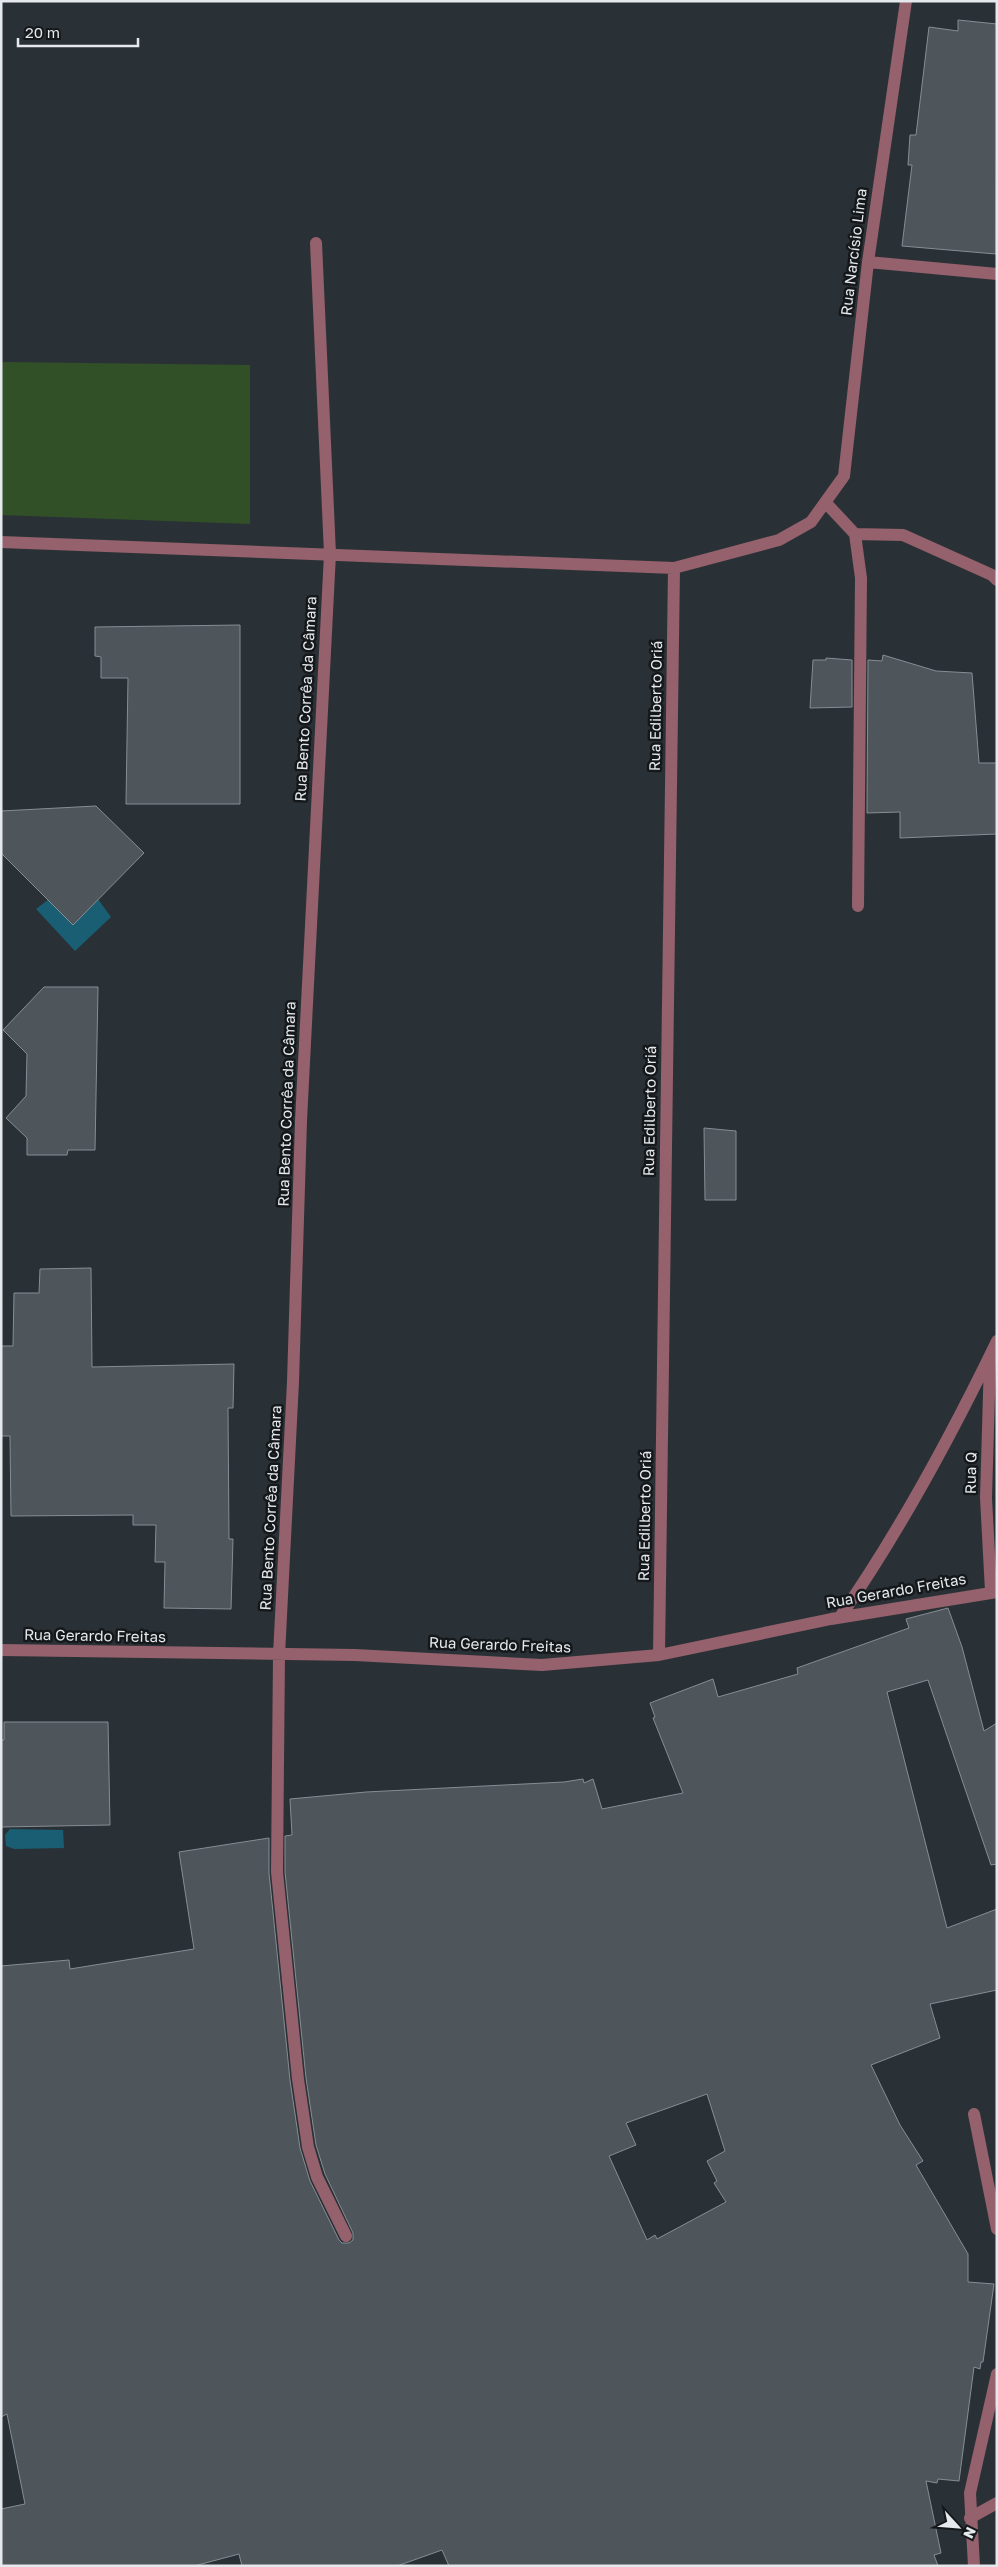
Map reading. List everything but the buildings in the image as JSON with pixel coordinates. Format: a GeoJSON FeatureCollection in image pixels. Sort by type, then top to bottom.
{"type":"FeatureCollection","features":[{"type":"Feature","properties":{"kind":"street","name":"Rua Narcísio Lima"},"geometry":{"type":"LineString","coordinates":[[1,542],[674,568],[779,540],[811,522],[844,476],[847,460],[868,262],[906,1]]}},
{"type":"Feature","properties":{"kind":"street","name":"Rua Bento Corrêa da Câmara"},"geometry":{"type":"LineString","coordinates":[[316,243],[330,554],[301,1121],[293,1382],[279,1655],[277,1872],[298,2079],[308,2147],[317,2178],[346,2236]]}},
{"type":"Feature","properties":{"kind":"street"},"geometry":{"type":"LineString","coordinates":[[868,262],[997,274]]}},
{"type":"Feature","properties":{"kind":"street"},"geometry":{"type":"LineString","coordinates":[[826,503],[855,534],[861,594],[858,906]]}},
{"type":"Feature","properties":{"kind":"street"},"geometry":{"type":"LineString","coordinates":[[855,534],[903,535],[992,575],[997,580]]}},
{"type":"Feature","properties":{"kind":"street","name":"Rua Edilberto Oriá"},"geometry":{"type":"LineString","coordinates":[[659,1655],[674,568]]}},
{"type":"Feature","properties":{"kind":"street"},"geometry":{"type":"LineString","coordinates":[[840,1617],[904,1517],[997,1341]]}},
{"type":"Feature","properties":{"kind":"street","name":"Rua Q"},"geometry":{"type":"LineString","coordinates":[[990,1356],[986,1498],[994,1592]]}},
{"type":"Feature","properties":{"kind":"street","name":"Rua Gerardo Freitas"},"geometry":{"type":"LineString","coordinates":[[1,1650],[355,1655],[542,1665],[659,1655],[840,1617],[994,1592]]}},
{"type":"Feature","properties":{"kind":"street"},"geometry":{"type":"LineString","coordinates":[[974,2114],[997,2229]]}},
{"type":"Feature","properties":{"kind":"street"},"geometry":{"type":"LineString","coordinates":[[974,2566],[970,2493],[997,2374]]}},
{"type":"Feature","properties":{"kind":"street"},"geometry":{"type":"LineString","coordinates":[[970,2518],[997,2503]]}},
{"type":"Feature","properties":{"kind":"green space"},"geometry":{"type":"Polygon","coordinates":[[[1,362],[250,365],[250,524],[1,515],[1,362]]]}},
{"type":"Feature","properties":{"kind":"water"},"geometry":{"type":"Polygon","coordinates":[[[57,893],[95,895],[111,917],[75,951],[36,909],[57,893]]]}},
{"type":"Feature","properties":{"kind":"water"},"geometry":{"type":"Polygon","coordinates":[[[10,1829],[63,1830],[64,1848],[14,1849],[6,1846],[5,1835],[10,1829]]]}}]}
